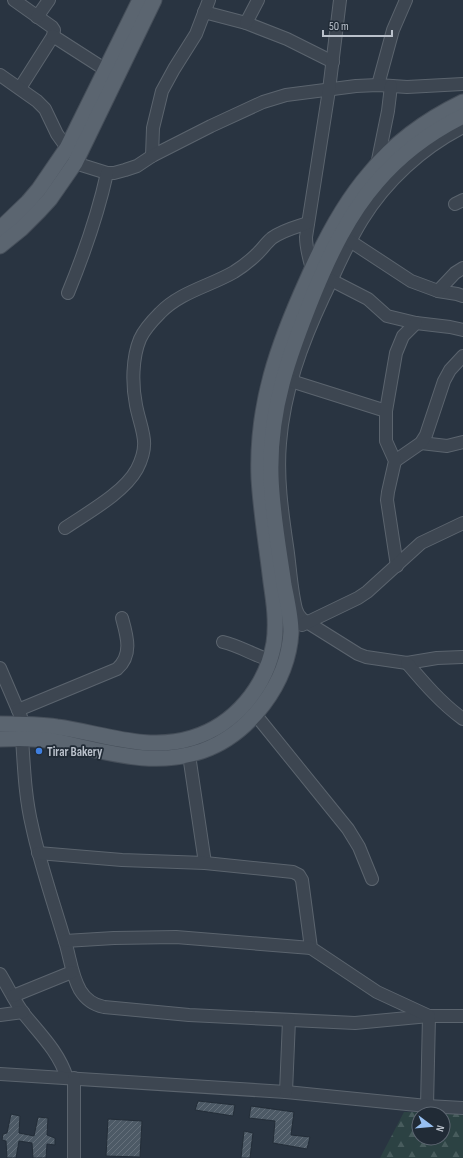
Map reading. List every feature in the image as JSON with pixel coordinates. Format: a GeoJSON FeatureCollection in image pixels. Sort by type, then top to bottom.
{"type":"FeatureCollection","features":[{"type":"Feature","properties":{"kind":"main road"},"geometry":{"type":"LineString","coordinates":[[0,229],[36,193],[67,148],[140,0]]}},
{"type":"Feature","properties":{"kind":"main road"},"geometry":{"type":"LineString","coordinates":[[1,243],[21,230],[39,211],[50,199],[75,163],[154,0]]}},
{"type":"Feature","properties":{"kind":"main road"},"geometry":{"type":"LineString","coordinates":[[321,275],[342,212],[357,189],[377,165],[408,136],[438,114],[463,102]]}},
{"type":"Feature","properties":{"kind":"main road"},"geometry":{"type":"LineString","coordinates":[[0,739],[23,731],[58,727],[139,743],[182,740],[205,732],[228,719],[252,695],[261,681],[269,663],[276,624],[261,503],[259,464],[260,424],[271,373],[298,316],[348,223],[366,195],[394,164],[416,145],[463,116]]}},
{"type":"Feature","properties":{"kind":"main road"},"geometry":{"type":"LineString","coordinates":[[0,724],[46,740],[149,759],[174,758],[202,751],[237,731],[255,714],[273,689],[282,671],[286,659],[291,630],[272,504],[270,457],[273,424],[279,392],[292,348],[298,316]]}},
{"type":"Feature","properties":{"kind":"main road"},"geometry":{"type":"LineString","coordinates":[[269,663],[282,671]]}},
{"type":"Feature","properties":{"kind":"street"},"geometry":{"type":"LineString","coordinates":[[14,0],[54,30],[53,36],[20,88]]}},
{"type":"Feature","properties":{"kind":"street"},"geometry":{"type":"LineString","coordinates":[[37,17],[49,0]]}},
{"type":"Feature","properties":{"kind":"street"},"geometry":{"type":"LineString","coordinates":[[246,23],[258,0]]}},
{"type":"Feature","properties":{"kind":"street"},"geometry":{"type":"LineString","coordinates":[[340,0],[333,62],[308,223],[306,247],[321,275],[368,299],[387,316],[416,323],[463,330]]}},
{"type":"Feature","properties":{"kind":"street"},"geometry":{"type":"LineString","coordinates":[[378,85],[393,30],[406,0]]}},
{"type":"Feature","properties":{"kind":"street"},"geometry":{"type":"LineString","coordinates":[[152,156],[153,128],[162,91],[196,34],[207,6],[287,39],[333,62]]}},
{"type":"Feature","properties":{"kind":"street"},"geometry":{"type":"LineString","coordinates":[[53,36],[106,70]]}},
{"type":"Feature","properties":{"kind":"street"},"geometry":{"type":"LineString","coordinates":[[0,75],[20,88],[45,109],[57,134],[67,148]]}},
{"type":"Feature","properties":{"kind":"street"},"geometry":{"type":"LineString","coordinates":[[75,163],[107,173],[125,170],[137,166],[152,156],[211,126],[263,102],[303,92],[356,86],[422,86],[463,84]]}},
{"type":"Feature","properties":{"kind":"street"},"geometry":{"type":"LineString","coordinates":[[377,165],[388,111],[391,86]]}},
{"type":"Feature","properties":{"kind":"street"},"geometry":{"type":"LineString","coordinates":[[463,127],[436,142],[399,174],[373,204],[350,241],[321,275],[304,340],[291,381],[283,418],[280,443],[280,468],[286,538],[296,610],[298,615],[306,622],[358,654],[366,657],[407,663],[437,658],[463,657]]}},
{"type":"Feature","properties":{"kind":"street"},"geometry":{"type":"LineString","coordinates":[[68,293],[95,219],[107,173]]}},
{"type":"Feature","properties":{"kind":"street"},"geometry":{"type":"LineString","coordinates":[[65,528],[116,493],[128,481],[136,470],[141,459],[144,439],[143,428],[136,404],[134,365],[140,339],[149,326],[170,304],[185,295],[239,269],[258,254],[271,238],[290,228],[308,223]]}},
{"type":"Feature","properties":{"kind":"street"},"geometry":{"type":"LineString","coordinates":[[350,241],[411,281],[438,291],[463,296]]}},
{"type":"Feature","properties":{"kind":"street"},"geometry":{"type":"LineString","coordinates":[[438,291],[455,273],[463,268]]}},
{"type":"Feature","properties":{"kind":"street"},"geometry":{"type":"LineString","coordinates":[[397,566],[387,500],[395,461],[386,441],[386,411],[396,353],[403,336],[416,323]]}},
{"type":"Feature","properties":{"kind":"street"},"geometry":{"type":"LineString","coordinates":[[395,461],[421,443],[426,435],[444,381],[450,370],[462,361]]}},
{"type":"Feature","properties":{"kind":"street"},"geometry":{"type":"LineString","coordinates":[[291,381],[386,411]]}},
{"type":"Feature","properties":{"kind":"street"},"geometry":{"type":"LineString","coordinates":[[421,443],[447,446],[463,442]]}},
{"type":"Feature","properties":{"kind":"street"},"geometry":{"type":"LineString","coordinates":[[291,630],[358,598],[397,566],[421,543],[463,522]]}},
{"type":"Feature","properties":{"kind":"street"},"geometry":{"type":"LineString","coordinates":[[291,630],[296,610]]}},
{"type":"Feature","properties":{"kind":"street"},"geometry":{"type":"LineString","coordinates":[[18,710],[117,669],[122,665],[127,654],[128,637],[122,618]]}},
{"type":"Feature","properties":{"kind":"street"},"geometry":{"type":"LineString","coordinates":[[223,642],[239,647],[269,663]]}},
{"type":"Feature","properties":{"kind":"street"},"geometry":{"type":"LineString","coordinates":[[407,663],[435,696],[450,710],[463,719]]}},
{"type":"Feature","properties":{"kind":"street"},"geometry":{"type":"LineString","coordinates":[[0,668],[18,710],[23,731],[27,796],[31,825],[65,941],[72,972],[80,990],[98,1006],[189,1015],[355,1023],[430,1016],[463,1016]]}},
{"type":"Feature","properties":{"kind":"street"},"geometry":{"type":"LineString","coordinates":[[255,714],[348,829],[359,847],[372,878]]}},
{"type":"Feature","properties":{"kind":"street"},"geometry":{"type":"LineString","coordinates":[[189,755],[205,863]]}},
{"type":"Feature","properties":{"kind":"street"},"geometry":{"type":"LineString","coordinates":[[38,853],[122,860],[205,863],[293,872],[299,875],[302,880],[311,948]]}},
{"type":"Feature","properties":{"kind":"street"},"geometry":{"type":"LineString","coordinates":[[65,941],[114,938],[176,937],[311,948],[377,992],[430,1016]]}},
{"type":"Feature","properties":{"kind":"street"},"geometry":{"type":"LineString","coordinates":[[14,996],[72,972]]}},
{"type":"Feature","properties":{"kind":"street"},"geometry":{"type":"LineString","coordinates":[[0,974],[23,1012],[51,1047],[71,1078],[74,1158]]}},
{"type":"Feature","properties":{"kind":"street"},"geometry":{"type":"LineString","coordinates":[[0,1015],[23,1012]]}},
{"type":"Feature","properties":{"kind":"street"},"geometry":{"type":"LineString","coordinates":[[0,1074],[286,1092],[427,1106],[430,1016]]}},
{"type":"Feature","properties":{"kind":"street"},"geometry":{"type":"LineString","coordinates":[[286,1092],[289,1020]]}},
{"type":"Feature","properties":{"kind":"street"},"geometry":{"type":"LineString","coordinates":[[451,1107],[463,1108]]}},
{"type":"Feature","properties":{"kind":"green space"},"geometry":{"type":"Polygon","coordinates":[[[404,1112],[411,1112],[411,1146],[451,1146],[451,1113],[463,1113],[463,1158],[380,1158],[404,1112]]]}},
{"type":"Feature","properties":{"kind":"building"},"geometry":{"type":"Polygon","coordinates":[[[198,1101],[235,1105],[233,1116],[195,1110],[198,1101]]]}},
{"type":"Feature","properties":{"kind":"building"},"geometry":{"type":"Polygon","coordinates":[[[251,1106],[294,1112],[291,1135],[310,1137],[307,1149],[273,1143],[275,1121],[249,1118],[251,1106]]]}},
{"type":"Feature","properties":{"kind":"building"},"geometry":{"type":"Polygon","coordinates":[[[11,1114],[20,1116],[19,1133],[34,1136],[38,1117],[48,1118],[47,1135],[55,1138],[55,1145],[47,1144],[46,1158],[33,1158],[32,1143],[19,1141],[16,1158],[7,1158],[6,1141],[2,1140],[3,1134],[7,1133],[11,1114]]]}},
{"type":"Feature","properties":{"kind":"building"},"geometry":{"type":"Polygon","coordinates":[[[108,1119],[142,1121],[140,1157],[106,1156],[108,1119]]]}},
{"type":"Feature","properties":{"kind":"building"},"geometry":{"type":"Polygon","coordinates":[[[244,1131],[253,1133],[250,1158],[241,1158],[244,1131]]]}},
{"type":"Feature","properties":{"kind":"place","name":"Tirar Bakery"},"geometry":{"type":"Point","coordinates":[39,751]}}]}
